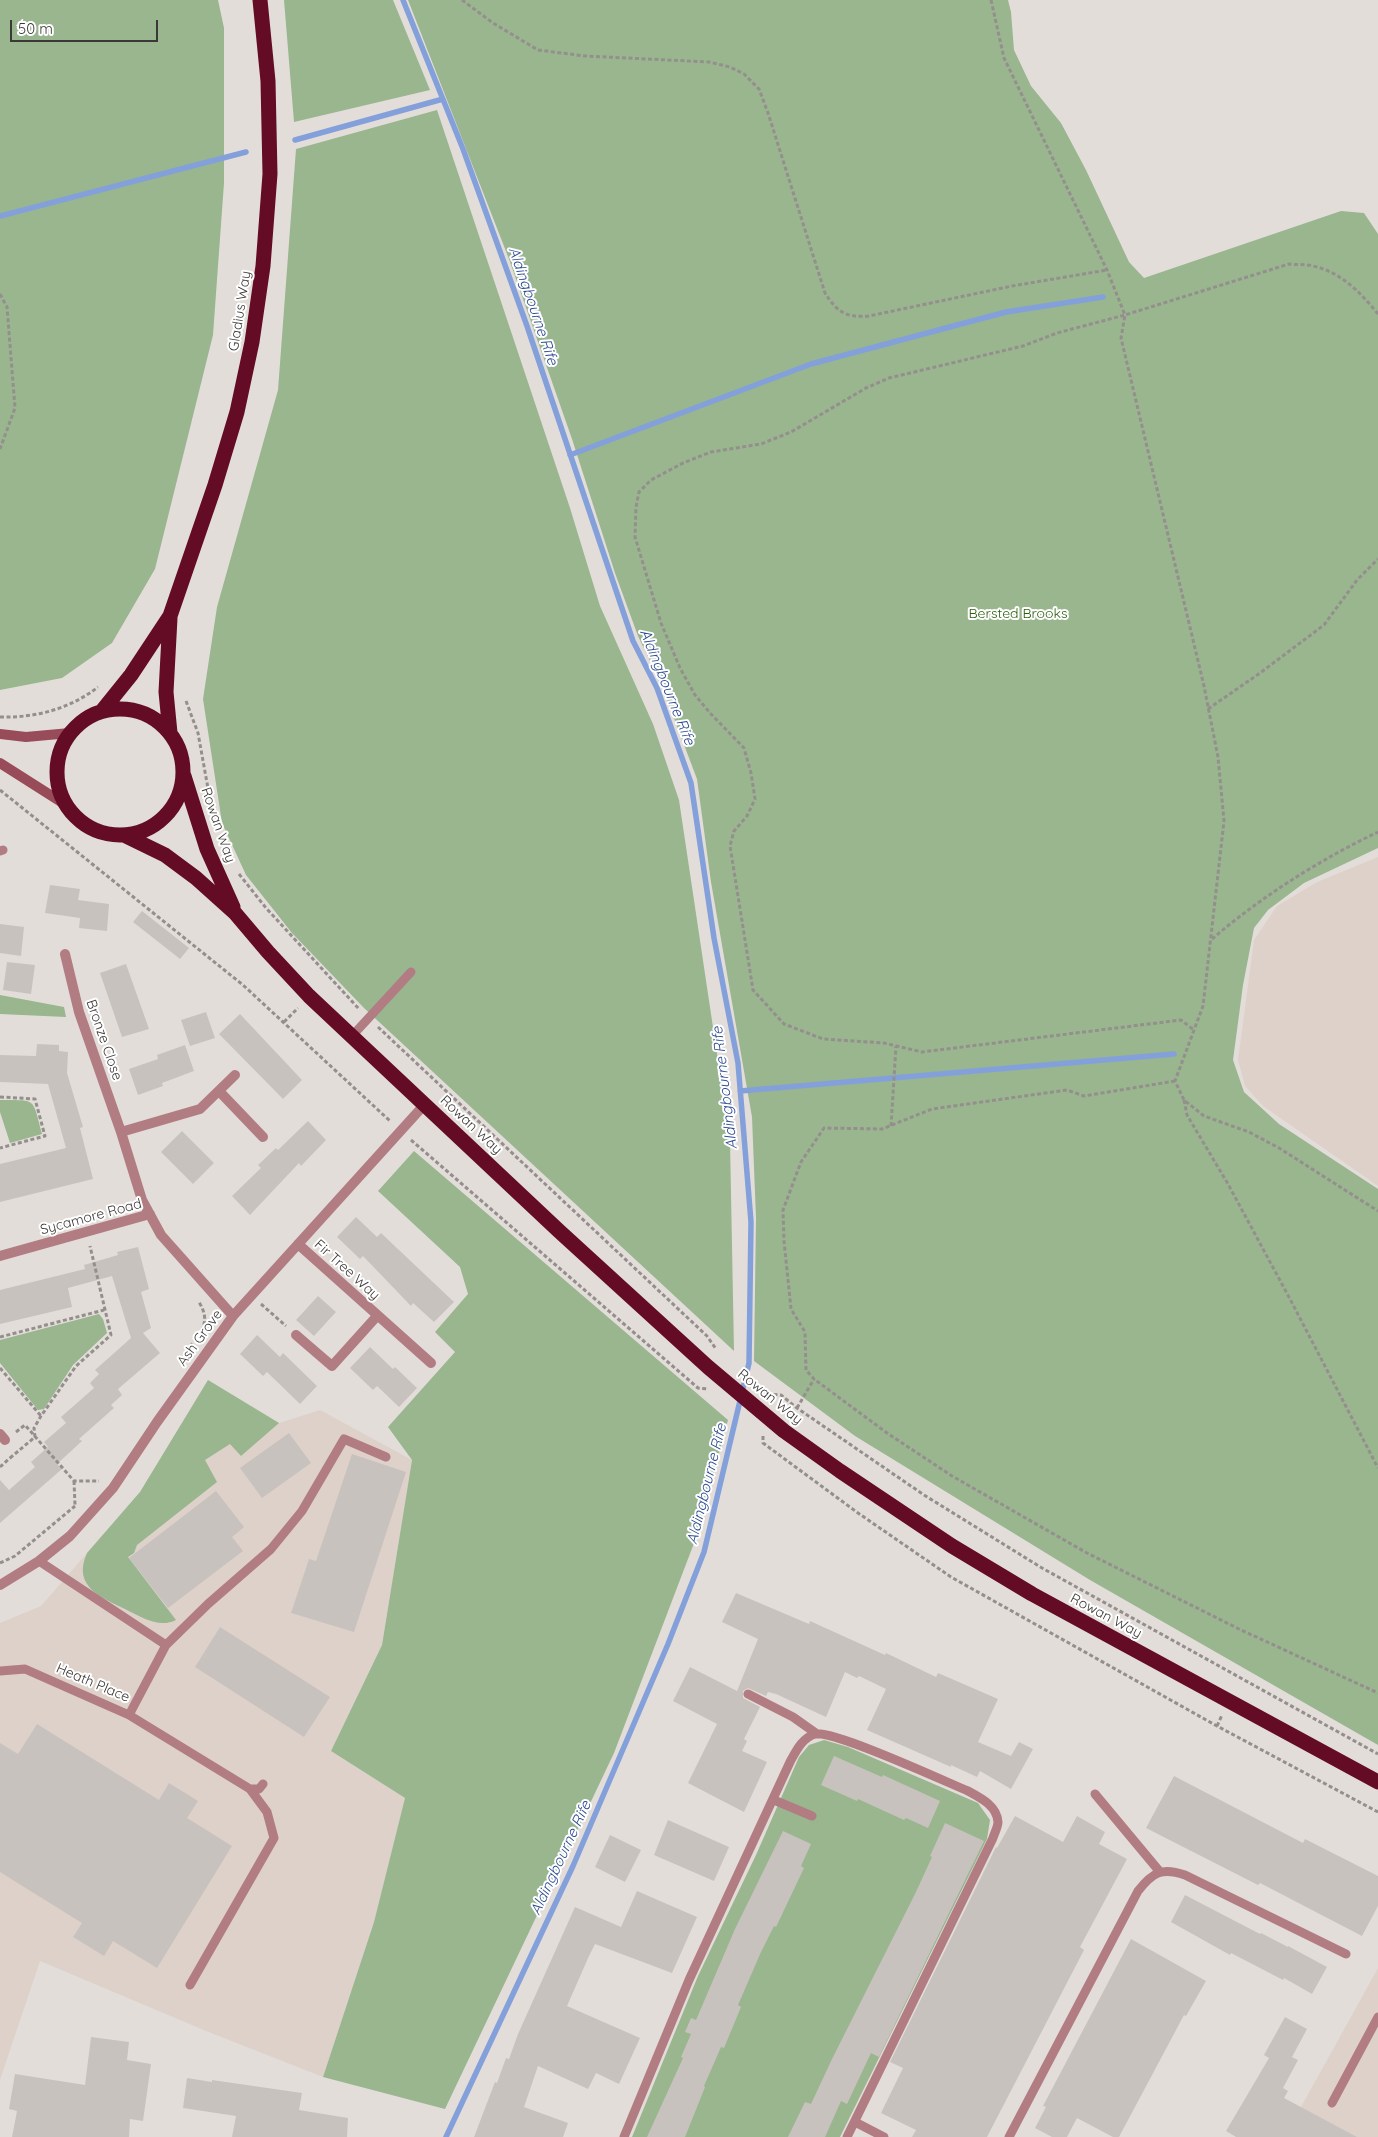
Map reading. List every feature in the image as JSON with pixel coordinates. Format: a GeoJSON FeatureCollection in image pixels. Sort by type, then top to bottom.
{"type":"FeatureCollection","features":[{"type":"Feature","properties":{"kind":"highway","name":"Gladius Way"},"geometry":{"type":"LineString","coordinates":[[102,712],[170,616],[218,476],[237,412],[252,342],[263,266],[270,174],[268,81],[260,0]]}},
{"type":"Feature","properties":{"kind":"highway","name":"Gladius Way"},"geometry":{"type":"LineString","coordinates":[[170,616],[166,692],[170,734]]}},
{"type":"Feature","properties":{"kind":"highway"},"geometry":{"type":"LineString","coordinates":[[121,709],[139,712],[156,720],[170,734],[180,753],[184,774],[180,792],[172,809],[160,822],[144,831],[126,836],[108,835],[92,829],[77,819],[66,805],[58,787],[57,768],[61,749],[70,733],[85,720],[102,712],[121,709]]}},
{"type":"Feature","properties":{"kind":"highway","name":"Rowan Way"},"geometry":{"type":"LineString","coordinates":[[184,774],[207,850],[235,913]]}},
{"type":"Feature","properties":{"kind":"highway","name":"Rowan Way"},"geometry":{"type":"LineString","coordinates":[[126,836],[165,855],[196,878],[235,913],[309,996],[769,1426],[952,1546],[1032,1594],[1378,1782]]}},
{"type":"Feature","properties":{"kind":"street"},"geometry":{"type":"LineString","coordinates":[[0,734],[26,737],[70,733]]}},
{"type":"Feature","properties":{"kind":"street"},"geometry":{"type":"LineString","coordinates":[[0,763],[66,805]]}},
{"type":"Feature","properties":{"kind":"street","name":"Bronze Close"},"geometry":{"type":"LineString","coordinates":[[64,954],[79,1012],[121,1132],[142,1200],[150,1214]]}},
{"type":"Feature","properties":{"kind":"street"},"geometry":{"type":"LineString","coordinates":[[121,1132],[200,1109],[235,1075]]}},
{"type":"Feature","properties":{"kind":"street"},"geometry":{"type":"LineString","coordinates":[[219,1091],[264,1137]]}},
{"type":"Feature","properties":{"kind":"street","name":"Ash Grove"},"geometry":{"type":"LineString","coordinates":[[0,1585],[39,1561],[70,1536],[114,1488],[157,1422],[233,1316],[425,1104]]}},
{"type":"Feature","properties":{"kind":"street","name":"Sycamore Road"},"geometry":{"type":"LineString","coordinates":[[0,1256],[88,1233],[150,1214],[161,1235],[233,1316]]}},
{"type":"Feature","properties":{"kind":"street","name":"Fir Tree Way"},"geometry":{"type":"LineString","coordinates":[[298,1244],[431,1364]]}},
{"type":"Feature","properties":{"kind":"street","name":"Fir Tree Way"},"geometry":{"type":"LineString","coordinates":[[296,1335],[332,1366],[377,1316]]}},
{"type":"Feature","properties":{"kind":"lane"},"geometry":{"type":"LineString","coordinates":[[352,1036],[411,972]]}},
{"type":"Feature","properties":{"kind":"lane","name":"Heath Place"},"geometry":{"type":"LineString","coordinates":[[0,1671],[25,1669],[129,1715],[166,1645],[208,1604],[271,1549],[302,1511],[344,1438],[386,1457]]}},
{"type":"Feature","properties":{"kind":"lane"},"geometry":{"type":"LineString","coordinates":[[39,1561],[166,1645]]}},
{"type":"Feature","properties":{"kind":"lane"},"geometry":{"type":"LineString","coordinates":[[748,1694],[786,1714],[817,1734],[840,1737],[968,1791],[985,1800],[993,1809],[998,1823],[993,1838],[847,2137]]}},
{"type":"Feature","properties":{"kind":"lane"},"geometry":{"type":"LineString","coordinates":[[129,1715],[250,1789],[267,1812],[274,1838],[190,1985]]}},
{"type":"Feature","properties":{"kind":"lane"},"geometry":{"type":"LineString","coordinates":[[624,2137],[689,1980],[774,1800],[800,1746],[808,1738],[817,1734]]}},
{"type":"Feature","properties":{"kind":"lane"},"geometry":{"type":"LineString","coordinates":[[250,1789],[259,1789],[263,1784]]}},
{"type":"Feature","properties":{"kind":"lane"},"geometry":{"type":"LineString","coordinates":[[1095,1794],[1160,1872]]}},
{"type":"Feature","properties":{"kind":"lane"},"geometry":{"type":"LineString","coordinates":[[774,1800],[812,1816]]}},
{"type":"Feature","properties":{"kind":"lane"},"geometry":{"type":"LineString","coordinates":[[1010,2137],[1138,1891],[1148,1878],[1160,1872],[1171,1870],[1186,1875],[1346,1954]]}},
{"type":"Feature","properties":{"kind":"lane"},"geometry":{"type":"LineString","coordinates":[[1332,2104],[1378,2017]]}},
{"type":"Feature","properties":{"kind":"lane"},"geometry":{"type":"LineString","coordinates":[[854,2122],[884,2137]]}},
{"type":"Feature","properties":{"kind":"path"},"geometry":{"type":"LineString","coordinates":[[462,0],[493,24],[538,50],[585,56],[709,62],[730,67],[744,74],[759,89],[825,293],[831,303],[841,312],[858,317],[869,316],[1012,286],[1107,270]]}},
{"type":"Feature","properties":{"kind":"path"},"geometry":{"type":"LineString","coordinates":[[991,0],[1004,58],[1107,270],[1125,315],[1121,338],[1218,758],[1224,821],[1203,1006],[1175,1081],[1184,1100],[1187,1116],[1228,1184],[1378,1468]]}},
{"type":"Feature","properties":{"kind":"path"},"geometry":{"type":"LineString","coordinates":[[1194,1030],[1181,1020],[922,1052],[884,1042],[823,1039],[784,1024],[753,990],[730,846],[734,831],[747,816],[755,799],[751,773],[744,748],[695,695],[680,668],[661,623],[635,538],[636,507],[639,492],[651,480],[683,463],[711,452],[761,444],[791,432],[866,388],[889,378],[1023,346],[1058,333],[1125,315],[1289,264],[1313,266],[1340,277],[1362,293],[1378,314]]}},
{"type":"Feature","properties":{"kind":"path"},"geometry":{"type":"LineString","coordinates":[[0,294],[7,307],[14,408],[0,449]]}},
{"type":"Feature","properties":{"kind":"path"},"geometry":{"type":"LineString","coordinates":[[1208,709],[1324,625],[1357,580],[1378,559]]}},
{"type":"Feature","properties":{"kind":"path"},"geometry":{"type":"LineString","coordinates":[[0,716],[16,717],[45,713],[74,702],[102,683]]}},
{"type":"Feature","properties":{"kind":"path"},"geometry":{"type":"LineString","coordinates":[[166,692],[184,696],[198,733],[211,802]]}},
{"type":"Feature","properties":{"kind":"path"},"geometry":{"type":"LineString","coordinates":[[0,790],[243,985],[400,1131],[698,1388],[715,1390]]}},
{"type":"Feature","properties":{"kind":"path"},"geometry":{"type":"LineString","coordinates":[[1211,939],[1237,917],[1291,881],[1347,846],[1378,832]]}},
{"type":"Feature","properties":{"kind":"path"},"geometry":{"type":"LineString","coordinates":[[237,871],[278,922],[368,1018],[708,1336],[720,1356]]}},
{"type":"Feature","properties":{"kind":"path"},"geometry":{"type":"LineString","coordinates":[[891,1126],[896,1046]]}},
{"type":"Feature","properties":{"kind":"path"},"geometry":{"type":"LineString","coordinates":[[1175,1081],[1084,1096],[1068,1090],[932,1109],[882,1129],[824,1128],[801,1162],[783,1210],[784,1241],[791,1309],[805,1332],[806,1370],[814,1379],[887,1433],[952,1476],[1087,1553],[1239,1629],[1378,1693]]}},
{"type":"Feature","properties":{"kind":"path"},"geometry":{"type":"LineString","coordinates":[[0,1097],[35,1099],[45,1136],[0,1148]]}},
{"type":"Feature","properties":{"kind":"path"},"geometry":{"type":"LineString","coordinates":[[1184,1100],[1204,1116],[1249,1132],[1279,1148],[1378,1211]]}},
{"type":"Feature","properties":{"kind":"path"},"geometry":{"type":"LineString","coordinates":[[35,1437],[34,1428],[76,1366],[111,1335],[88,1233]]}},
{"type":"Feature","properties":{"kind":"path"},"geometry":{"type":"LineString","coordinates":[[252,1295],[296,1335]]}},
{"type":"Feature","properties":{"kind":"path"},"geometry":{"type":"LineString","coordinates":[[186,1352],[203,1328],[206,1317],[194,1296]]}},
{"type":"Feature","properties":{"kind":"path"},"geometry":{"type":"LineString","coordinates":[[0,1337],[104,1310]]}},
{"type":"Feature","properties":{"kind":"path"},"geometry":{"type":"LineString","coordinates":[[0,1368],[41,1416]]}},
{"type":"Feature","properties":{"kind":"path"},"geometry":{"type":"LineString","coordinates":[[797,1408],[814,1379]]}},
{"type":"Feature","properties":{"kind":"path"},"geometry":{"type":"LineString","coordinates":[[767,1394],[781,1394],[797,1408],[924,1495],[1042,1568],[1378,1754]]}},
{"type":"Feature","properties":{"kind":"path"},"geometry":{"type":"LineString","coordinates":[[24,1425],[74,1481],[75,1505]]}},
{"type":"Feature","properties":{"kind":"path"},"geometry":{"type":"LineString","coordinates":[[769,1426],[763,1443],[858,1513],[951,1577],[1217,1726],[1378,1812]]}},
{"type":"Feature","properties":{"kind":"path"},"geometry":{"type":"LineString","coordinates":[[10,1458],[35,1437]]}},
{"type":"Feature","properties":{"kind":"path"},"geometry":{"type":"LineString","coordinates":[[93,1487],[104,1473]]}},
{"type":"Feature","properties":{"kind":"path"},"geometry":{"type":"LineString","coordinates":[[74,1481],[99,1481]]}},
{"type":"Feature","properties":{"kind":"path"},"geometry":{"type":"LineString","coordinates":[[0,1563],[15,1556],[81,1499]]}},
{"type":"Feature","properties":{"kind":"shaded area"},"geometry":{"type":"Polygon","coordinates":[[[1378,857],[1378,1186],[1263,1106],[1245,1086],[1238,1060],[1254,940],[1277,906],[1317,882],[1378,857]]]}},
{"type":"Feature","properties":{"kind":"shaded area"},"geometry":{"type":"Polygon","coordinates":[[[208,1380],[279,1423],[320,1410],[412,1460],[382,1645],[331,1751],[405,1798],[374,1922],[323,2077],[206,2031],[40,1961],[0,2080],[0,1623],[41,1606],[140,1492],[208,1380]]]}},
{"type":"Feature","properties":{"kind":"shaded area"},"geometry":{"type":"Polygon","coordinates":[[[1378,1968],[1378,2137],[1286,2137],[1301,2107],[1378,1968]]]}},
{"type":"Feature","properties":{"kind":"green space"},"geometry":{"type":"Polygon","coordinates":[[[0,0],[218,0],[224,28],[224,183],[213,335],[155,569],[112,643],[62,678],[0,690],[0,0]]]}},
{"type":"Feature","properties":{"kind":"green space"},"geometry":{"type":"Polygon","coordinates":[[[284,0],[393,0],[430,90],[294,122],[284,0]]]}},
{"type":"Feature","properties":{"kind":"green space","name":"Bersted Brooks"},"geometry":{"type":"Polygon","coordinates":[[[408,0],[1008,0],[1011,12],[1014,50],[1031,86],[1061,123],[1086,170],[1129,262],[1144,278],[1341,211],[1364,213],[1378,234],[1378,848],[1304,883],[1268,910],[1254,928],[1243,985],[1233,1060],[1244,1092],[1279,1124],[1378,1189],[1378,1745],[1090,1580],[855,1436],[754,1361],[756,1218],[752,1117],[711,882],[697,779],[661,684],[638,636],[509,259],[408,0]]]}},
{"type":"Feature","properties":{"kind":"green space"},"geometry":{"type":"Polygon","coordinates":[[[437,110],[570,508],[600,606],[653,724],[679,800],[730,1141],[734,1351],[364,1008],[292,933],[246,875],[222,823],[203,699],[217,607],[278,390],[296,149],[437,110]]]}},
{"type":"Feature","properties":{"kind":"green space"},"geometry":{"type":"Polygon","coordinates":[[[0,995],[64,1007],[66,1017],[0,1014],[0,995]]]}},
{"type":"Feature","properties":{"kind":"green space"},"geometry":{"type":"Polygon","coordinates":[[[0,1100],[21,1100],[32,1104],[37,1114],[42,1134],[10,1143],[0,1112],[0,1100]]]}},
{"type":"Feature","properties":{"kind":"green space"},"geometry":{"type":"Polygon","coordinates":[[[414,1151],[728,1420],[696,1538],[614,1753],[445,2109],[323,2077],[374,1922],[405,1798],[331,1751],[382,1645],[412,1460],[388,1427],[455,1352],[435,1332],[468,1294],[460,1267],[378,1191],[414,1151]]]}},
{"type":"Feature","properties":{"kind":"green space"},"geometry":{"type":"Polygon","coordinates":[[[99,1314],[103,1319],[107,1333],[73,1365],[44,1409],[38,1410],[0,1363],[0,1340],[99,1314]]]}},
{"type":"Feature","properties":{"kind":"green space"},"geometry":{"type":"Polygon","coordinates":[[[208,1380],[279,1423],[241,1456],[230,1444],[205,1460],[217,1482],[137,1545],[134,1553],[128,1557],[176,1620],[163,1623],[156,1622],[143,1618],[98,1595],[86,1582],[83,1574],[83,1564],[87,1553],[140,1492],[208,1380]]]}},
{"type":"Feature","properties":{"kind":"green space"},"geometry":{"type":"Polygon","coordinates":[[[824,1740],[848,1747],[978,1803],[990,1820],[987,1839],[840,2137],[632,2137],[698,1976],[756,1855],[799,1757],[809,1745],[824,1740]]]}},
{"type":"Feature","properties":{"kind":"building"},"geometry":{"type":"Polygon","coordinates":[[[50,885],[80,889],[78,900],[109,904],[107,931],[79,928],[80,918],[45,913],[50,885]]]}},
{"type":"Feature","properties":{"kind":"building"},"geometry":{"type":"Polygon","coordinates":[[[142,911],[189,948],[180,959],[133,922],[142,911]]]}},
{"type":"Feature","properties":{"kind":"building"},"geometry":{"type":"Polygon","coordinates":[[[0,924],[24,927],[21,956],[0,953],[0,924]]]}},
{"type":"Feature","properties":{"kind":"building"},"geometry":{"type":"Polygon","coordinates":[[[7,962],[35,965],[31,994],[3,990],[7,962]]]}},
{"type":"Feature","properties":{"kind":"building"},"geometry":{"type":"Polygon","coordinates":[[[126,964],[149,1029],[122,1037],[100,973],[126,964]]]}},
{"type":"Feature","properties":{"kind":"building"},"geometry":{"type":"Polygon","coordinates":[[[206,1012],[215,1038],[190,1046],[181,1020],[206,1012]]]}},
{"type":"Feature","properties":{"kind":"building"},"geometry":{"type":"Polygon","coordinates":[[[240,1014],[302,1080],[283,1099],[219,1034],[240,1014]]]}},
{"type":"Feature","properties":{"kind":"building"},"geometry":{"type":"Polygon","coordinates":[[[37,1044],[59,1045],[59,1051],[68,1052],[67,1073],[83,1127],[80,1128],[93,1179],[0,1202],[0,1164],[66,1148],[48,1084],[0,1082],[0,1055],[36,1056],[37,1044]]]}},
{"type":"Feature","properties":{"kind":"building"},"geometry":{"type":"Polygon","coordinates":[[[185,1045],[194,1071],[162,1083],[163,1086],[138,1095],[129,1069],[158,1059],[157,1055],[185,1045]]]}},
{"type":"Feature","properties":{"kind":"building"},"geometry":{"type":"Polygon","coordinates":[[[308,1121],[326,1140],[301,1166],[299,1163],[250,1215],[232,1196],[261,1168],[258,1165],[276,1148],[278,1150],[308,1121]]]}},
{"type":"Feature","properties":{"kind":"building"},"geometry":{"type":"Polygon","coordinates":[[[182,1131],[214,1163],[193,1184],[161,1152],[182,1131]]]}},
{"type":"Feature","properties":{"kind":"building"},"geometry":{"type":"Polygon","coordinates":[[[356,1217],[377,1237],[381,1233],[454,1302],[434,1322],[413,1303],[411,1306],[363,1256],[360,1259],[337,1237],[356,1217]]]}},
{"type":"Feature","properties":{"kind":"building"},"geometry":{"type":"Polygon","coordinates":[[[138,1247],[149,1289],[141,1292],[151,1328],[143,1333],[160,1353],[118,1389],[122,1395],[111,1405],[114,1408],[79,1439],[82,1441],[57,1464],[62,1469],[0,1523],[0,1480],[9,1490],[35,1467],[31,1462],[48,1447],[44,1442],[66,1423],[61,1417],[94,1388],[90,1383],[99,1374],[95,1370],[131,1338],[112,1276],[68,1288],[72,1307],[0,1324],[0,1290],[85,1269],[84,1265],[118,1255],[117,1252],[138,1247]]]}},
{"type":"Feature","properties":{"kind":"building"},"geometry":{"type":"Polygon","coordinates":[[[318,1296],[336,1312],[314,1336],[296,1320],[318,1296]]]}},
{"type":"Feature","properties":{"kind":"building"},"geometry":{"type":"Polygon","coordinates":[[[257,1335],[280,1357],[283,1353],[317,1386],[300,1404],[267,1372],[263,1376],[240,1354],[257,1335]]]}},
{"type":"Feature","properties":{"kind":"building"},"geometry":{"type":"Polygon","coordinates":[[[370,1347],[417,1388],[399,1407],[377,1386],[373,1390],[350,1368],[370,1347]]]}},
{"type":"Feature","properties":{"kind":"building"},"geometry":{"type":"Polygon","coordinates":[[[289,1433],[311,1463],[262,1498],[240,1468],[289,1433]]]}},
{"type":"Feature","properties":{"kind":"building"},"geometry":{"type":"Polygon","coordinates":[[[352,1454],[406,1472],[354,1632],[291,1613],[309,1559],[316,1561],[352,1454]]]}},
{"type":"Feature","properties":{"kind":"building"},"geometry":{"type":"Polygon","coordinates":[[[216,1491],[244,1527],[232,1537],[243,1551],[168,1608],[129,1558],[216,1491]]]}},
{"type":"Feature","properties":{"kind":"building"},"geometry":{"type":"Polygon","coordinates":[[[736,1593],[809,1624],[810,1621],[885,1655],[886,1653],[936,1677],[938,1673],[998,1699],[978,1742],[1011,1756],[1019,1742],[1033,1749],[1011,1789],[980,1771],[977,1777],[867,1730],[886,1689],[859,1676],[857,1678],[845,1672],[826,1717],[776,1694],[768,1692],[766,1696],[748,1688],[743,1691],[743,1698],[760,1707],[744,1739],[747,1741],[742,1751],[767,1762],[744,1812],[688,1783],[717,1724],[673,1701],[690,1667],[737,1691],[758,1639],[722,1622],[736,1593]]]}},
{"type":"Feature","properties":{"kind":"building"},"geometry":{"type":"Polygon","coordinates":[[[220,1627],[330,1697],[304,1737],[195,1667],[220,1627]]]}},
{"type":"Feature","properties":{"kind":"building"},"geometry":{"type":"Polygon","coordinates":[[[37,1724],[159,1800],[169,1783],[198,1801],[187,1818],[232,1846],[157,1968],[113,1941],[104,1956],[73,1937],[82,1923],[0,1872],[0,1743],[18,1754],[37,1724]]]}},
{"type":"Feature","properties":{"kind":"building"},"geometry":{"type":"Polygon","coordinates":[[[834,1756],[882,1777],[883,1775],[940,1801],[928,1828],[906,1818],[904,1820],[821,1785],[834,1756]]]}},
{"type":"Feature","properties":{"kind":"building"},"geometry":{"type":"Polygon","coordinates":[[[1174,1776],[1303,1843],[1305,1839],[1378,1876],[1378,1906],[1362,1936],[1260,1883],[1258,1885],[1146,1828],[1174,1776]]]}},
{"type":"Feature","properties":{"kind":"building"},"geometry":{"type":"Polygon","coordinates":[[[1015,1816],[1063,1842],[1077,1816],[1105,1832],[1099,1844],[1127,1859],[1080,1947],[1084,1950],[987,2137],[912,2137],[916,2130],[881,2113],[903,2068],[890,2062],[996,1847],[1015,1816]]]}},
{"type":"Feature","properties":{"kind":"building"},"geometry":{"type":"Polygon","coordinates":[[[668,1820],[729,1847],[714,1881],[654,1855],[668,1820]]]}},
{"type":"Feature","properties":{"kind":"building"},"geometry":{"type":"Polygon","coordinates":[[[945,1823],[984,1841],[879,2057],[871,2053],[847,2104],[841,2101],[825,2137],[788,2137],[805,2102],[811,2104],[915,1894],[945,1823]]]}},
{"type":"Feature","properties":{"kind":"building"},"geometry":{"type":"Polygon","coordinates":[[[783,1831],[811,1844],[801,1866],[804,1868],[776,1927],[774,1926],[761,1952],[738,2005],[741,2007],[724,2048],[721,2047],[704,2086],[685,2137],[647,2137],[683,2058],[681,2057],[691,2034],[685,2032],[691,2018],[696,2020],[735,1929],[783,1831]]]}},
{"type":"Feature","properties":{"kind":"building"},"geometry":{"type":"Polygon","coordinates":[[[610,1835],[641,1850],[625,1882],[595,1867],[610,1835]]]}},
{"type":"Feature","properties":{"kind":"building"},"geometry":{"type":"Polygon","coordinates":[[[637,1891],[697,1917],[672,1973],[595,1944],[589,1956],[567,2006],[640,2038],[619,2084],[596,2073],[588,2089],[538,2066],[524,2107],[568,2123],[563,2137],[474,2137],[495,2082],[497,2083],[506,2058],[509,2059],[518,2034],[575,1907],[621,1927],[637,1891]]]}},
{"type":"Feature","properties":{"kind":"building"},"geometry":{"type":"Polygon","coordinates":[[[1185,1895],[1327,1967],[1312,1994],[1284,1978],[1283,1980],[1231,1953],[1230,1955],[1171,1922],[1185,1895]]]}},
{"type":"Feature","properties":{"kind":"building"},"geometry":{"type":"Polygon","coordinates":[[[1131,1939],[1206,1981],[1186,2016],[1184,2015],[1119,2137],[1113,2137],[1077,2118],[1067,2137],[1052,2137],[1035,2128],[1046,2107],[1043,2106],[1131,1939]]]}},
{"type":"Feature","properties":{"kind":"building"},"geometry":{"type":"Polygon","coordinates":[[[1285,2017],[1307,2029],[1292,2057],[1298,2060],[1283,2088],[1288,2091],[1284,2098],[1357,2137],[1236,2137],[1226,2131],[1269,2058],[1264,2055],[1285,2017]]]}},
{"type":"Feature","properties":{"kind":"building"},"geometry":{"type":"Polygon","coordinates":[[[91,2037],[129,2042],[127,2060],[151,2064],[143,2121],[130,2119],[129,2137],[12,2137],[17,2111],[9,2109],[15,2074],[85,2085],[91,2037]]]}},
{"type":"Feature","properties":{"kind":"building"},"geometry":{"type":"Polygon","coordinates":[[[187,2078],[302,2093],[299,2110],[348,2118],[347,2137],[232,2137],[236,2116],[183,2108],[187,2078]]]}},
{"type":"Feature","properties":{"kind":"waterway","name":"Aldingbourne Rife"},"geometry":{"type":"LineString","coordinates":[[403,0],[463,149],[527,326],[633,641],[657,688],[691,783],[714,938],[738,1063],[751,1222],[749,1363],[704,1552],[668,1644],[573,1866],[446,2137]]}},
{"type":"Feature","properties":{"kind":"waterway"},"geometry":{"type":"LineString","coordinates":[[295,140],[443,99]]}},
{"type":"Feature","properties":{"kind":"waterway"},"geometry":{"type":"LineString","coordinates":[[0,216],[246,152]]}},
{"type":"Feature","properties":{"kind":"waterway"},"geometry":{"type":"LineString","coordinates":[[570,455],[811,364],[1006,312],[1103,297]]}},
{"type":"Feature","properties":{"kind":"waterway"},"geometry":{"type":"LineString","coordinates":[[740,1091],[1174,1054]]}}]}
